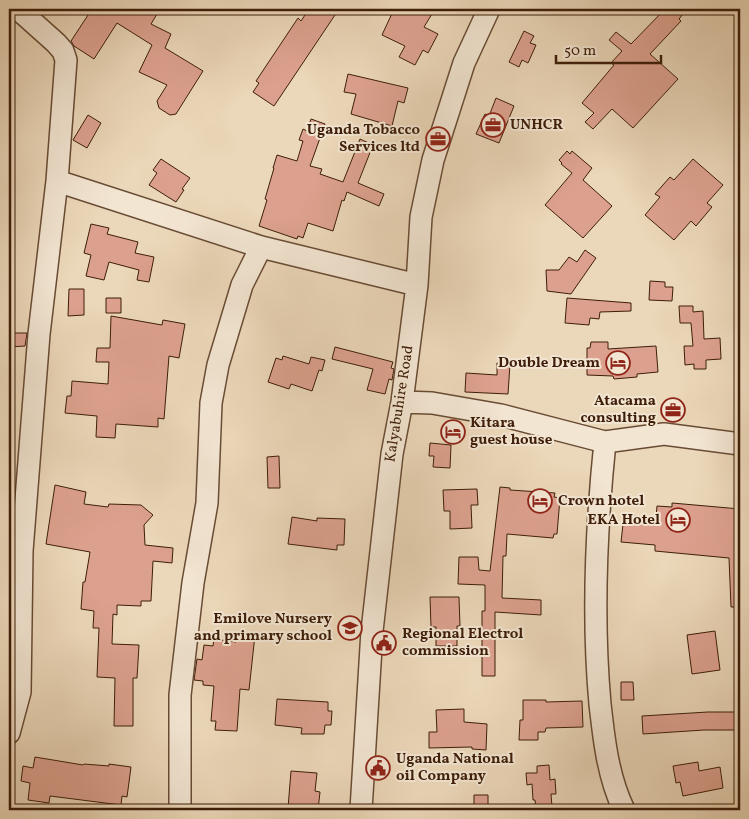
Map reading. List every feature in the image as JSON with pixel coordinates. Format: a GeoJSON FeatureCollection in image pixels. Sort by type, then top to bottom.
{"type":"FeatureCollection","features":[{"type":"Feature","properties":{"kind":"street"},"geometry":{"type":"LineString","coordinates":[[9,733],[15,692],[22,551],[39,334],[57,181],[66,60],[63,51],[56,43],[18,9]]}},
{"type":"Feature","properties":{"kind":"street","name":"Kalyabuhire Road"},"geometry":{"type":"LineString","coordinates":[[361,810],[372,631],[392,454],[402,402],[416,285],[421,217],[432,160],[464,63],[490,9]]}},
{"type":"Feature","properties":{"kind":"street"},"geometry":{"type":"LineString","coordinates":[[57,181],[261,246],[416,285]]}},
{"type":"Feature","properties":{"kind":"street"},"geometry":{"type":"LineString","coordinates":[[180,810],[180,695],[193,583],[207,503],[211,403],[218,365],[242,285],[261,246]]}},
{"type":"Feature","properties":{"kind":"street"},"geometry":{"type":"LineString","coordinates":[[402,402],[432,403],[501,415],[605,442],[664,434],[740,444]]}},
{"type":"Feature","properties":{"kind":"street"},"geometry":{"type":"LineString","coordinates":[[605,442],[598,509],[595,582],[597,668],[604,742],[617,795],[624,810]]}},
{"type":"Feature","properties":{"kind":"building"},"geometry":{"type":"Polygon","coordinates":[[[92,9],[148,9],[157,14],[151,24],[171,34],[165,48],[203,71],[176,114],[170,115],[159,108],[157,101],[167,85],[139,72],[152,45],[117,23],[94,59],[74,46],[71,41],[92,9]]]}},
{"type":"Feature","properties":{"kind":"building"},"geometry":{"type":"Polygon","coordinates":[[[309,9],[339,9],[274,106],[253,92],[259,83],[256,81],[298,18],[301,21],[309,9]]]}},
{"type":"Feature","properties":{"kind":"building"},"geometry":{"type":"Polygon","coordinates":[[[394,9],[435,9],[424,27],[438,34],[428,53],[423,50],[415,65],[399,57],[405,46],[382,35],[394,9]]]}},
{"type":"Feature","properties":{"kind":"building"},"geometry":{"type":"Polygon","coordinates":[[[665,9],[687,9],[679,19],[681,21],[650,54],[678,79],[633,128],[612,109],[593,129],[585,122],[594,113],[582,103],[614,65],[611,63],[622,51],[609,40],[616,32],[631,44],[665,9]]]}},
{"type":"Feature","properties":{"kind":"building"},"geometry":{"type":"Polygon","coordinates":[[[524,31],[534,36],[530,43],[536,45],[528,63],[522,60],[519,67],[509,62],[524,31]]]}},
{"type":"Feature","properties":{"kind":"building"},"geometry":{"type":"Polygon","coordinates":[[[348,74],[408,88],[404,103],[398,101],[392,126],[351,114],[356,94],[344,92],[348,74]]]}},
{"type":"Feature","properties":{"kind":"building"},"geometry":{"type":"Polygon","coordinates":[[[496,98],[514,106],[499,143],[476,134],[485,114],[489,116],[496,98]]]}},
{"type":"Feature","properties":{"kind":"building"},"geometry":{"type":"Polygon","coordinates":[[[88,115],[101,123],[87,148],[73,140],[88,115]]]}},
{"type":"Feature","properties":{"kind":"building"},"geometry":{"type":"Polygon","coordinates":[[[311,119],[325,124],[310,166],[322,169],[320,174],[343,182],[360,139],[373,145],[358,183],[384,194],[379,206],[347,192],[344,201],[342,200],[333,231],[308,223],[303,238],[298,236],[297,239],[259,226],[277,155],[297,161],[303,141],[299,140],[303,129],[307,131],[311,119]]]}},
{"type":"Feature","properties":{"kind":"building"},"geometry":{"type":"Polygon","coordinates":[[[567,151],[570,154],[572,151],[592,168],[583,180],[612,206],[583,238],[545,205],[572,173],[559,160],[567,151]]]}},
{"type":"Feature","properties":{"kind":"building"},"geometry":{"type":"Polygon","coordinates":[[[161,159],[190,178],[176,202],[149,185],[157,173],[153,170],[161,159]]]}},
{"type":"Feature","properties":{"kind":"building"},"geometry":{"type":"Polygon","coordinates":[[[693,159],[723,185],[707,203],[712,207],[696,226],[691,221],[674,240],[645,215],[660,197],[655,194],[670,177],[674,180],[693,159]]]}},
{"type":"Feature","properties":{"kind":"building"},"geometry":{"type":"Polygon","coordinates":[[[91,224],[109,228],[107,234],[138,242],[135,253],[154,257],[149,282],[137,280],[139,270],[109,262],[104,280],[86,276],[91,255],[84,253],[91,224]]]}},
{"type":"Feature","properties":{"kind":"building"},"geometry":{"type":"Polygon","coordinates":[[[585,250],[596,258],[571,294],[547,291],[546,270],[559,270],[569,257],[577,262],[585,250]]]}},
{"type":"Feature","properties":{"kind":"building"},"geometry":{"type":"Polygon","coordinates":[[[650,281],[665,282],[665,287],[673,287],[672,301],[649,300],[650,281]]]}},
{"type":"Feature","properties":{"kind":"building"},"geometry":{"type":"Polygon","coordinates":[[[69,289],[84,289],[84,315],[68,316],[69,289]]]}},
{"type":"Feature","properties":{"kind":"building"},"geometry":{"type":"Polygon","coordinates":[[[106,298],[121,298],[121,313],[106,313],[106,298]]]}},
{"type":"Feature","properties":{"kind":"building"},"geometry":{"type":"Polygon","coordinates":[[[567,298],[631,303],[631,311],[600,312],[599,319],[590,318],[589,325],[565,323],[567,298]]]}},
{"type":"Feature","properties":{"kind":"building"},"geometry":{"type":"Polygon","coordinates":[[[679,306],[693,306],[693,312],[703,311],[704,339],[720,338],[721,359],[706,360],[706,369],[694,369],[694,364],[685,365],[684,346],[693,346],[691,323],[680,323],[679,306]]]}},
{"type":"Feature","properties":{"kind":"building"},"geometry":{"type":"Polygon","coordinates":[[[111,316],[162,325],[163,320],[185,324],[179,358],[169,356],[164,419],[158,418],[158,427],[116,424],[115,438],[96,437],[97,416],[65,413],[67,396],[71,396],[72,381],[108,384],[109,362],[96,362],[97,348],[110,348],[111,316]]]}},
{"type":"Feature","properties":{"kind":"building"},"geometry":{"type":"Polygon","coordinates":[[[9,333],[27,333],[25,346],[9,347],[9,333]]]}},
{"type":"Feature","properties":{"kind":"building"},"geometry":{"type":"Polygon","coordinates":[[[591,342],[608,342],[608,349],[656,346],[658,372],[637,374],[637,377],[614,379],[613,376],[587,375],[587,348],[590,348],[591,342]]]}},
{"type":"Feature","properties":{"kind":"building"},"geometry":{"type":"Polygon","coordinates":[[[335,347],[393,362],[391,368],[394,369],[392,380],[389,379],[385,394],[367,390],[373,369],[332,359],[335,347]]]}},
{"type":"Feature","properties":{"kind":"building"},"geometry":{"type":"Polygon","coordinates":[[[283,356],[309,364],[311,357],[325,360],[322,371],[319,370],[312,391],[291,384],[289,389],[268,382],[276,358],[282,360],[283,356]]]}},
{"type":"Feature","properties":{"kind":"building"},"geometry":{"type":"Polygon","coordinates":[[[497,363],[510,364],[508,394],[465,392],[466,373],[497,375],[497,363]]]}},
{"type":"Feature","properties":{"kind":"building"},"geometry":{"type":"Polygon","coordinates":[[[430,443],[451,445],[450,468],[433,467],[434,456],[429,456],[430,443]]]}},
{"type":"Feature","properties":{"kind":"building"},"geometry":{"type":"Polygon","coordinates":[[[279,456],[280,488],[268,488],[267,457],[279,456]]]}},
{"type":"Feature","properties":{"kind":"building"},"geometry":{"type":"Polygon","coordinates":[[[55,485],[86,492],[84,504],[108,507],[109,504],[141,505],[153,515],[144,525],[145,545],[173,548],[172,563],[153,561],[151,601],[141,601],[141,606],[117,605],[117,615],[113,614],[112,644],[139,645],[137,678],[133,678],[133,726],[114,726],[115,678],[97,677],[99,628],[93,628],[94,611],[81,609],[83,582],[85,582],[90,552],[46,544],[55,485]]]}},
{"type":"Feature","properties":{"kind":"building"},"geometry":{"type":"Polygon","coordinates":[[[500,487],[510,488],[510,490],[555,493],[554,497],[560,498],[557,534],[554,534],[553,538],[507,534],[506,556],[503,556],[502,598],[541,600],[541,615],[495,612],[495,676],[482,676],[482,611],[485,611],[485,585],[458,584],[459,557],[478,557],[479,570],[490,571],[500,487]]]}},
{"type":"Feature","properties":{"kind":"building"},"geometry":{"type":"Polygon","coordinates":[[[477,489],[478,505],[471,505],[472,528],[450,529],[450,511],[444,511],[443,490],[477,489]]]}},
{"type":"Feature","properties":{"kind":"building"},"geometry":{"type":"Polygon","coordinates":[[[672,503],[740,509],[740,607],[731,607],[729,558],[655,551],[655,545],[621,542],[624,515],[656,518],[657,506],[672,507],[672,503]]]}},
{"type":"Feature","properties":{"kind":"building"},"geometry":{"type":"Polygon","coordinates":[[[292,517],[317,521],[317,518],[345,519],[344,545],[337,545],[337,550],[288,544],[292,517]]]}},
{"type":"Feature","properties":{"kind":"building"},"geometry":{"type":"Polygon","coordinates":[[[430,597],[459,597],[460,626],[457,626],[457,646],[436,646],[436,627],[431,627],[430,597]]]}},
{"type":"Feature","properties":{"kind":"building"},"geometry":{"type":"Polygon","coordinates":[[[715,631],[720,670],[692,674],[687,635],[715,631]]]}},
{"type":"Feature","properties":{"kind":"building"},"geometry":{"type":"Polygon","coordinates":[[[237,634],[255,635],[249,690],[240,689],[237,731],[215,730],[216,721],[211,721],[214,686],[203,685],[203,681],[194,680],[197,659],[202,660],[204,645],[213,646],[214,639],[236,642],[237,634]]]}},
{"type":"Feature","properties":{"kind":"building"},"geometry":{"type":"Polygon","coordinates":[[[621,682],[633,682],[634,700],[621,700],[621,682]]]}},
{"type":"Feature","properties":{"kind":"building"},"geometry":{"type":"Polygon","coordinates":[[[277,699],[328,702],[328,711],[332,711],[331,725],[325,725],[324,734],[301,734],[302,728],[275,725],[277,699]]]}},
{"type":"Feature","properties":{"kind":"building"},"geometry":{"type":"Polygon","coordinates":[[[523,700],[546,700],[546,702],[582,701],[583,727],[546,728],[545,732],[538,732],[538,740],[519,740],[520,720],[523,720],[523,700]]]}},
{"type":"Feature","properties":{"kind":"building"},"geometry":{"type":"Polygon","coordinates":[[[464,709],[464,722],[487,724],[486,750],[472,749],[472,747],[429,748],[429,732],[437,732],[436,710],[464,709]]]}},
{"type":"Feature","properties":{"kind":"building"},"geometry":{"type":"Polygon","coordinates":[[[740,712],[740,730],[643,734],[642,716],[740,712]]]}},
{"type":"Feature","properties":{"kind":"building"},"geometry":{"type":"Polygon","coordinates":[[[35,757],[83,765],[109,766],[109,764],[131,767],[127,797],[122,796],[121,805],[50,796],[49,803],[28,800],[30,783],[21,781],[23,766],[33,768],[35,757]]]}},
{"type":"Feature","properties":{"kind":"building"},"geometry":{"type":"Polygon","coordinates":[[[698,762],[699,771],[720,767],[723,788],[683,796],[680,782],[676,783],[673,766],[698,762]]]}},
{"type":"Feature","properties":{"kind":"building"},"geometry":{"type":"Polygon","coordinates":[[[549,765],[550,780],[555,779],[556,794],[551,794],[552,807],[536,808],[535,800],[533,800],[532,784],[527,785],[526,773],[537,773],[537,766],[549,765]]]}},
{"type":"Feature","properties":{"kind":"building"},"geometry":{"type":"Polygon","coordinates":[[[291,771],[317,773],[315,791],[320,792],[318,810],[288,808],[291,771]]]}},
{"type":"Feature","properties":{"kind":"building"},"geometry":{"type":"Polygon","coordinates":[[[474,795],[488,795],[488,810],[474,810],[474,795]]]}},
{"type":"Feature","properties":{"kind":"place","name":"UNHCR"},"geometry":{"type":"Point","coordinates":[493,125]}},
{"type":"Feature","properties":{"kind":"place","name":"Uganda Tobacco Services ltd"},"geometry":{"type":"Point","coordinates":[438,139]}},
{"type":"Feature","properties":{"kind":"place","name":"Double Dream"},"geometry":{"type":"Point","coordinates":[618,363]}},
{"type":"Feature","properties":{"kind":"place","name":"Atacama consulting"},"geometry":{"type":"Point","coordinates":[673,410]}},
{"type":"Feature","properties":{"kind":"place","name":"Kitara guest house"},"geometry":{"type":"Point","coordinates":[453,432]}},
{"type":"Feature","properties":{"kind":"place","name":"Crown hotel"},"geometry":{"type":"Point","coordinates":[540,501]}},
{"type":"Feature","properties":{"kind":"place","name":"EKA Hotel"},"geometry":{"type":"Point","coordinates":[678,520]}},
{"type":"Feature","properties":{"kind":"place","name":"Emilove Nursery and primary school"},"geometry":{"type":"Point","coordinates":[350,628]}},
{"type":"Feature","properties":{"kind":"place","name":"Regional Electrol commission"},"geometry":{"type":"Point","coordinates":[384,643]}},
{"type":"Feature","properties":{"kind":"place","name":"Uganda National oil Company"},"geometry":{"type":"Point","coordinates":[378,768]}}]}
